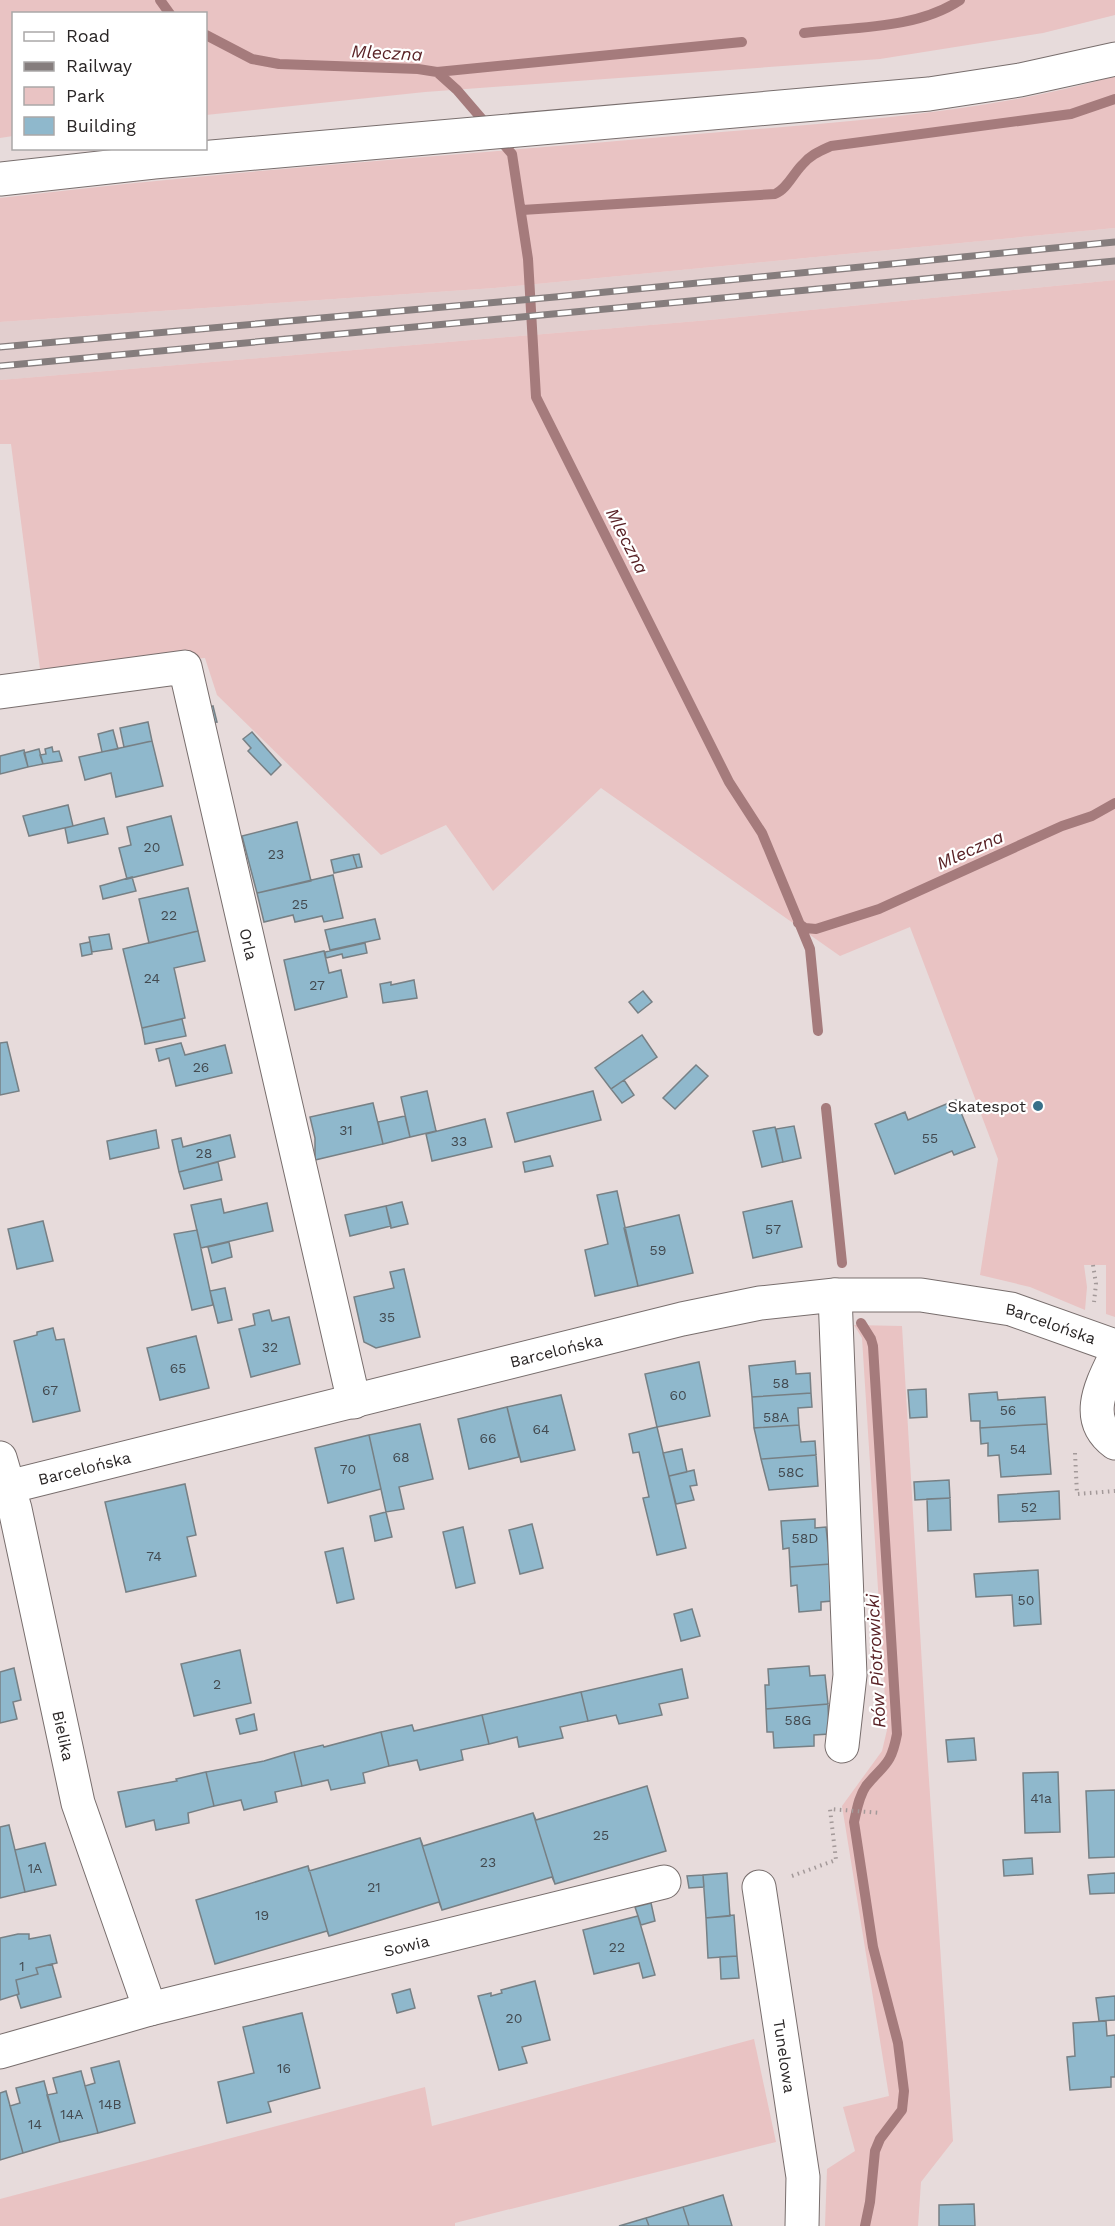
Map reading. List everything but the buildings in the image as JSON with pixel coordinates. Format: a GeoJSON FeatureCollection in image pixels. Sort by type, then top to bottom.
{"type":"FeatureCollection","features":[{"type":"Feature","properties":{"kind":"street"},"geometry":{"type":"LineString","coordinates":[[0,179],[165,161],[929,94],[1020,80],[1115,58]]}},
{"type":"Feature","properties":{"kind":"street","name":"Orla"},"geometry":{"type":"LineString","coordinates":[[0,692],[185,667],[354,1402]]}},
{"type":"Feature","properties":{"kind":"street"},"geometry":{"type":"LineString","coordinates":[[835,1294],[850,1675],[842,1746]]}},
{"type":"Feature","properties":{"kind":"street","name":"Barcelońska"},"geometry":{"type":"LineString","coordinates":[[3,1478],[354,1402],[682,1319],[760,1304],[835,1294],[921,1295],[1011,1309],[1115,1346]]}},
{"type":"Feature","properties":{"kind":"street"},"geometry":{"type":"LineString","coordinates":[[1115,1357],[1100,1388],[1096,1413],[1107,1437],[1115,1443]]}},
{"type":"Feature","properties":{"kind":"street","name":"Bielika"},"geometry":{"type":"LineString","coordinates":[[3,1478],[78,1803],[150,2009]]}},
{"type":"Feature","properties":{"kind":"street","name":"Sowia"},"geometry":{"type":"LineString","coordinates":[[0,2052],[150,2009],[664,1882]]}},
{"type":"Feature","properties":{"kind":"street","name":"Tunelowa"},"geometry":{"type":"LineString","coordinates":[[759,1887],[803,2177],[802,2226]]}},
{"type":"Feature","properties":{"kind":"path"},"geometry":{"type":"LineString","coordinates":[[1093,1264],[1096,1284],[1094,1306]]}},
{"type":"Feature","properties":{"kind":"path"},"geometry":{"type":"LineString","coordinates":[[1074,1449],[1077,1494],[1115,1491]]}},
{"type":"Feature","properties":{"kind":"path"},"geometry":{"type":"LineString","coordinates":[[759,1887],[837,1860],[830,1809],[880,1813]]}},
{"type":"Feature","properties":{"kind":"shaded area"},"geometry":{"type":"Polygon","coordinates":[[[1115,228],[1115,280],[709,320],[0,380],[0,322],[495,288],[1115,228]]]}},
{"type":"Feature","properties":{"kind":"green space"},"geometry":{"type":"Polygon","coordinates":[[[0,0],[1115,0],[1115,15],[1043,33],[880,59],[425,92],[207,115],[207,12],[12,12],[12,136],[0,138],[0,0]]]}},
{"type":"Feature","properties":{"kind":"green space"},"geometry":{"type":"Polygon","coordinates":[[[1115,76],[1115,228],[495,288],[0,322],[0,198],[261,171],[907,115],[1012,100],[1115,76]]]}},
{"type":"Feature","properties":{"kind":"green space"},"geometry":{"type":"Polygon","coordinates":[[[1115,280],[1115,1317],[1106,1314],[1106,1265],[1084,1265],[1087,1287],[1085,1310],[1030,1287],[980,1275],[998,1159],[910,927],[840,956],[601,788],[493,891],[446,825],[381,855],[217,695],[205,658],[40,669],[11,444],[0,444],[0,380],[709,320],[1115,280]]]}},
{"type":"Feature","properties":{"kind":"green space"},"geometry":{"type":"Polygon","coordinates":[[[854,1325],[902,1326],[953,2141],[921,2182],[918,2226],[825,2226],[827,2169],[855,2151],[843,2107],[889,2096],[842,1806],[882,1751],[887,1730],[862,1338],[854,1325]]]}},
{"type":"Feature","properties":{"kind":"green space"},"geometry":{"type":"Polygon","coordinates":[[[754,2039],[776,2142],[455,2223],[455,2226],[0,2226],[0,2199],[425,2087],[432,2126],[754,2039]]]}},
{"type":"Feature","properties":{"kind":"waterway","name":"Mleczna"},"geometry":{"type":"LineString","coordinates":[[160,0],[169,12]]}},
{"type":"Feature","properties":{"kind":"waterway"},"geometry":{"type":"LineString","coordinates":[[804,33],[905,22],[925,17],[960,0]]}},
{"type":"Feature","properties":{"kind":"waterway","name":"Mleczna"},"geometry":{"type":"LineString","coordinates":[[207,36],[252,59],[279,64],[418,69],[437,72],[457,90],[512,154],[528,259],[536,397],[729,782],[762,833],[810,949],[818,1031]]}},
{"type":"Feature","properties":{"kind":"waterway"},"geometry":{"type":"LineString","coordinates":[[437,72],[742,42]]}},
{"type":"Feature","properties":{"kind":"waterway"},"geometry":{"type":"LineString","coordinates":[[522,210],[775,194],[786,185],[808,159],[831,146],[1071,114],[1115,99]]}},
{"type":"Feature","properties":{"kind":"waterway","name":"Mleczna"},"geometry":{"type":"LineString","coordinates":[[798,923],[805,928],[816,929],[879,909],[1062,826],[1092,816],[1115,803]]}},
{"type":"Feature","properties":{"kind":"waterway","name":"Rów Piotrowicki"},"geometry":{"type":"LineString","coordinates":[[826,1108],[842,1263]]}},
{"type":"Feature","properties":{"kind":"waterway","name":"Rów Piotrowicki"},"geometry":{"type":"LineString","coordinates":[[861,1323],[873,1346],[897,1734],[889,1759],[864,1790],[858,1803],[854,1822],[873,1947],[898,2043],[904,2091],[902,2110],[880,2139],[875,2151],[865,2226]]}},
{"type":"Feature","properties":{"kind":"railway"},"geometry":{"type":"LineString","coordinates":[[0,347],[555,297],[1115,242]]}},
{"type":"Feature","properties":{"kind":"railway"},"geometry":{"type":"LineString","coordinates":[[0,366],[1115,261]]}},
{"type":"Feature","properties":{"kind":"place","name":"Skatespot"},"geometry":{"type":"Point","coordinates":[1038,1106]}}]}
